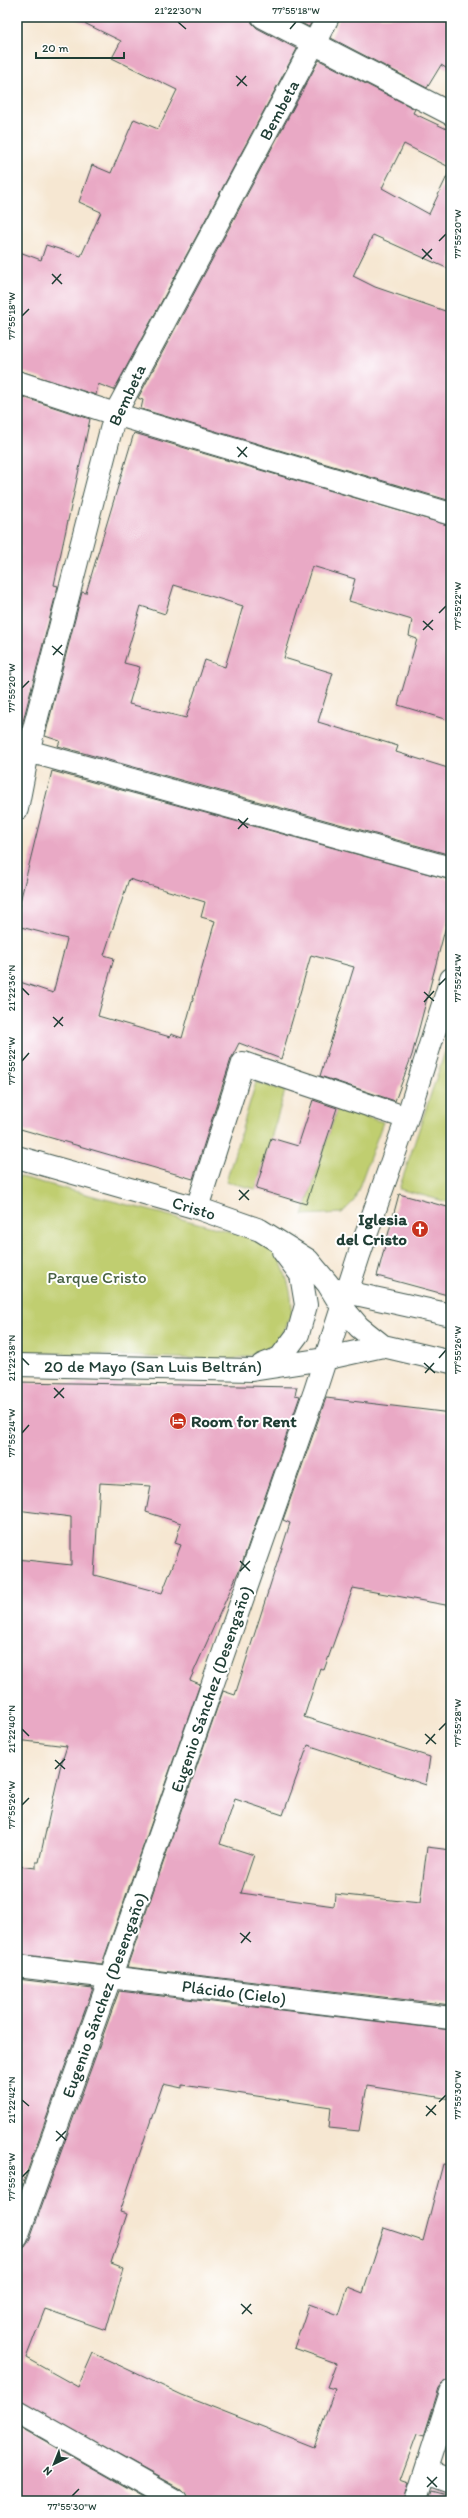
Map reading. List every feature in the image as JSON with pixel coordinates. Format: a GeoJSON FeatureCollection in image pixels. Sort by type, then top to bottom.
{"type":"FeatureCollection","features":[{"type":"Feature","properties":{"kind":"street"},"geometry":{"type":"LineString","coordinates":[[263,17],[451,114]]}},
{"type":"Feature","properties":{"kind":"street","name":"Bembeta"},"geometry":{"type":"LineString","coordinates":[[17,809],[23,750],[115,414],[315,44],[328,17]]}},
{"type":"Feature","properties":{"kind":"street"},"geometry":{"type":"LineString","coordinates":[[17,382],[115,414],[451,514]]}},
{"type":"Feature","properties":{"kind":"street"},"geometry":{"type":"LineString","coordinates":[[23,750],[451,868]]}},
{"type":"Feature","properties":{"kind":"street","name":"Eugenio Sánchez (Desengaño)"},"geometry":{"type":"LineString","coordinates":[[17,2237],[110,1978],[315,1391],[341,1296],[407,1118],[451,980]]}},
{"type":"Feature","properties":{"kind":"street"},"geometry":{"type":"LineString","coordinates":[[197,1208],[243,1063],[407,1118]]}},
{"type":"Feature","properties":{"kind":"street","name":"Cristo"},"geometry":{"type":"LineString","coordinates":[[17,1157],[197,1208],[260,1230],[308,1260],[341,1296]]}},
{"type":"Feature","properties":{"kind":"street"},"geometry":{"type":"LineString","coordinates":[[252,1370],[280,1358],[298,1334],[306,1305],[301,1274],[289,1256],[260,1230]]}},
{"type":"Feature","properties":{"kind":"street"},"geometry":{"type":"LineString","coordinates":[[341,1296],[451,1315]]}},
{"type":"Feature","properties":{"kind":"street","name":"20 de Mayo (San Luis Beltrán)"},"geometry":{"type":"LineString","coordinates":[[341,1296],[359,1327],[383,1346],[451,1362]]}},
{"type":"Feature","properties":{"kind":"street","name":"20 de Mayo (San Luis Beltrán)"},"geometry":{"type":"LineString","coordinates":[[17,1366],[252,1370],[324,1359],[383,1346]]}},
{"type":"Feature","properties":{"kind":"street","name":"Plácido (Cielo)"},"geometry":{"type":"LineString","coordinates":[[17,1966],[451,2018]]}},
{"type":"Feature","properties":{"kind":"street"},"geometry":{"type":"LineString","coordinates":[[416,2501],[451,2392]]}},
{"type":"Feature","properties":{"kind":"street"},"geometry":{"type":"LineString","coordinates":[[17,2411],[176,2501]]}},
{"type":"Feature","properties":{"kind":"street"},"geometry":{"type":"LineString","coordinates":[[426,2472],[451,2481]]}},
{"type":"Feature","properties":{"kind":"green space"},"geometry":{"type":"Polygon","coordinates":[[[451,1034],[451,1203],[399,1189],[451,1034]]]}},
{"type":"Feature","properties":{"kind":"green space"},"geometry":{"type":"Polygon","coordinates":[[[256,1082],[285,1091],[256,1189],[226,1182],[256,1082]]]}},
{"type":"Feature","properties":{"kind":"green space"},"geometry":{"type":"Polygon","coordinates":[[[337,1108],[383,1122],[354,1201],[342,1213],[303,1215],[337,1108]]]}},
{"type":"Feature","properties":{"kind":"green space","name":"Parque Cristo"},"geometry":{"type":"Polygon","coordinates":[[[17,1176],[226,1230],[249,1238],[270,1248],[280,1260],[288,1281],[292,1302],[292,1311],[285,1329],[273,1344],[266,1349],[249,1356],[227,1360],[17,1352],[17,1176]]]}},
{"type":"Feature","properties":{"kind":"building"},"geometry":{"type":"Polygon","coordinates":[[[72,17],[251,17],[252,23],[257,28],[297,49],[114,390],[98,384],[96,395],[17,370],[17,251],[41,260],[46,245],[81,256],[101,212],[79,202],[92,165],[111,173],[134,119],[158,129],[177,90],[112,58],[121,41],[72,17]]]}},
{"type":"Feature","properties":{"kind":"building"},"geometry":{"type":"Polygon","coordinates":[[[290,17],[314,17],[309,27],[290,17]]]}},
{"type":"Feature","properties":{"kind":"building"},"geometry":{"type":"Polygon","coordinates":[[[340,17],[451,17],[451,71],[441,65],[427,88],[331,38],[340,17]]]}},
{"type":"Feature","properties":{"kind":"building"},"geometry":{"type":"Polygon","coordinates":[[[319,60],[415,109],[413,113],[451,131],[451,168],[451,270],[373,235],[353,276],[375,287],[451,313],[451,501],[141,409],[143,400],[138,398],[319,60]],[[404,144],[382,188],[429,214],[451,168],[404,144]]]}},
{"type":"Feature","properties":{"kind":"building"},"geometry":{"type":"Polygon","coordinates":[[[17,395],[90,419],[54,585],[58,586],[21,729],[17,728],[17,395]]]}},
{"type":"Feature","properties":{"kind":"building"},"geometry":{"type":"Polygon","coordinates":[[[134,433],[451,526],[451,721],[398,705],[417,639],[409,636],[412,620],[349,601],[355,579],[312,566],[284,658],[333,673],[318,722],[398,746],[396,752],[451,769],[451,855],[58,746],[60,741],[45,736],[82,592],[86,593],[134,433]],[[174,585],[165,614],[141,606],[124,663],[140,667],[129,704],[186,718],[205,660],[225,667],[243,606],[174,585]]]}},
{"type":"Feature","properties":{"kind":"building"},"geometry":{"type":"Polygon","coordinates":[[[52,771],[451,880],[451,907],[412,1055],[395,1101],[320,1076],[354,967],[311,955],[281,1059],[239,1043],[231,1059],[193,1179],[17,1128],[17,981],[53,993],[67,939],[17,926],[17,914],[52,771]],[[129,879],[104,955],[114,958],[98,1016],[170,1037],[171,1034],[182,1038],[215,921],[201,917],[205,902],[129,879]]]}},
{"type":"Feature","properties":{"kind":"building"},"geometry":{"type":"Polygon","coordinates":[[[313,1100],[337,1108],[306,1204],[256,1189],[271,1138],[298,1146],[313,1100]]]}},
{"type":"Feature","properties":{"kind":"building","name":"Iglesia del Cristo"},"geometry":{"type":"Polygon","coordinates":[[[399,1194],[451,1208],[451,1296],[377,1276],[399,1194]]]}},
{"type":"Feature","properties":{"kind":"building"},"geometry":{"type":"Polygon","coordinates":[[[17,1382],[297,1387],[295,1395],[300,1396],[241,1566],[190,1680],[200,1684],[102,1964],[17,1954],[17,1866],[36,1868],[36,1862],[39,1862],[60,1768],[67,1746],[17,1740],[17,1559],[71,1565],[71,1517],[17,1510],[17,1382]],[[100,1483],[94,1575],[162,1593],[181,1545],[175,1543],[181,1523],[146,1512],[151,1486],[100,1483]]]}},
{"type":"Feature","properties":{"kind":"building"},"geometry":{"type":"Polygon","coordinates":[[[326,1398],[451,1413],[451,1606],[353,1588],[324,1670],[320,1668],[304,1717],[430,1757],[426,1785],[308,1745],[283,1815],[235,1799],[220,1844],[254,1855],[241,1893],[334,1906],[335,1894],[420,1903],[427,1847],[451,1850],[451,2005],[127,1967],[223,1691],[235,1695],[290,1523],[283,1520],[326,1398]]]}},
{"type":"Feature","properties":{"kind":"building"},"geometry":{"type":"Polygon","coordinates":[[[17,1979],[93,1988],[17,2200],[17,1979]]]}},
{"type":"Feature","properties":{"kind":"building"},"geometry":{"type":"Polygon","coordinates":[[[119,1991],[451,2030],[451,2099],[367,2086],[359,2131],[329,2128],[331,2107],[182,2085],[182,2088],[163,2084],[120,2212],[127,2214],[111,2263],[124,2268],[106,2330],[45,2309],[26,2358],[78,2387],[93,2353],[182,2395],[314,2447],[335,2389],[327,2387],[336,2363],[294,2348],[309,2304],[339,2315],[348,2287],[363,2293],[384,2228],[423,2241],[443,2164],[451,2165],[451,2380],[443,2383],[439,2388],[424,2436],[417,2434],[400,2480],[409,2483],[404,2501],[188,2501],[182,2490],[17,2399],[17,2249],[25,2247],[29,2241],[119,1991]]]}},
{"type":"Feature","properties":{"kind":"building"},"geometry":{"type":"Polygon","coordinates":[[[17,2425],[151,2501],[17,2501],[17,2425]]]}},
{"type":"Feature","properties":{"kind":"building"},"geometry":{"type":"Polygon","coordinates":[[[433,2490],[448,2494],[447,2501],[429,2501],[433,2490]]]}},
{"type":"Feature","properties":{"kind":"place","name":"Iglesia del Cristo"},"geometry":{"type":"Point","coordinates":[420,1229]}},
{"type":"Feature","properties":{"kind":"place","name":"Room for Rent"},"geometry":{"type":"Point","coordinates":[178,1421]}}]}
